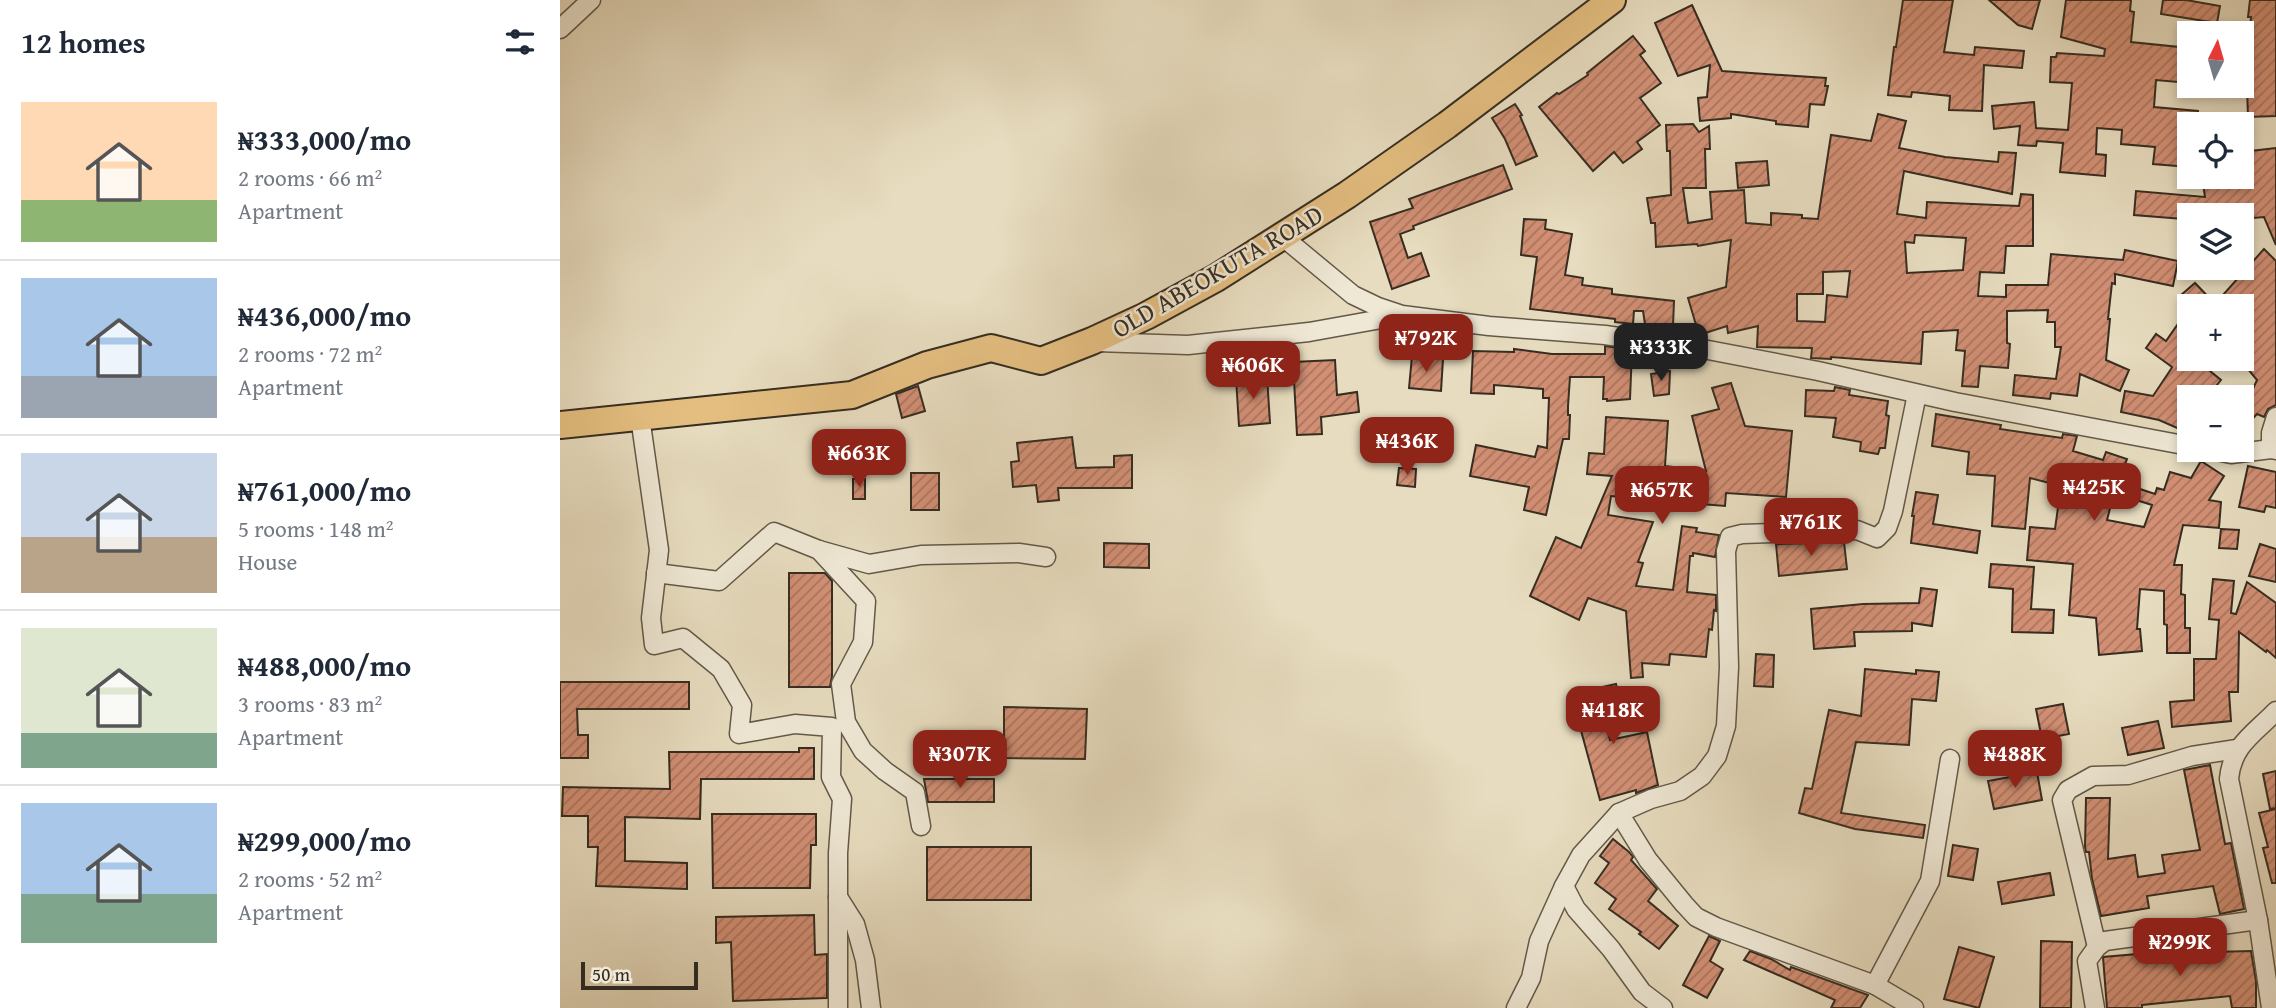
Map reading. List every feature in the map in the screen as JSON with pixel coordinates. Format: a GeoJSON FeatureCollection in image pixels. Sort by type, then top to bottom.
{"type":"FeatureCollection","features":[{"type":"Feature","properties":{"kind":"highway","name":"OLD ABEOKUTA ROAD"},"geometry":{"type":"LineString","coordinates":[[560,425],[852,395],[927,365],[991,348],[1041,360],[1092,341],[1146,316],[1216,278],[1283,237],[1447,125],[1612,0]]}},
{"type":"Feature","properties":{"kind":"street"},"geometry":{"type":"LineString","coordinates":[[560,29],[591,0]]}},
{"type":"Feature","properties":{"kind":"street"},"geometry":{"type":"LineString","coordinates":[[1283,237],[1353,295],[1402,315],[1489,326],[1605,335],[1690,348],[1818,371],[1917,394],[2177,444]]}},
{"type":"Feature","properties":{"kind":"street"},"geometry":{"type":"LineString","coordinates":[[1092,341],[1188,345],[1309,332],[1402,315]]}},
{"type":"Feature","properties":{"kind":"street"},"geometry":{"type":"LineString","coordinates":[[1516,1008],[1531,978],[1539,941],[1581,855],[1619,813],[1651,799],[1680,791],[1702,776],[1717,756],[1726,726],[1729,667],[1726,551],[1730,537],[1742,534],[1857,530],[1877,538],[1887,528],[1893,511],[1917,394]]}},
{"type":"Feature","properties":{"kind":"street"},"geometry":{"type":"LineString","coordinates":[[640,417],[659,550],[651,618],[654,645],[683,638],[721,669],[742,705],[739,734],[795,724],[832,727],[831,777],[842,799],[838,853],[838,1008]]}},
{"type":"Feature","properties":{"kind":"street"},"geometry":{"type":"LineString","coordinates":[[2254,451],[2274,449],[2271,433],[2276,417]]}},
{"type":"Feature","properties":{"kind":"street"},"geometry":{"type":"LineString","coordinates":[[656,573],[719,581],[774,531],[819,551],[869,564],[921,555],[1019,553],[1046,557]]}},
{"type":"Feature","properties":{"kind":"street"},"geometry":{"type":"LineString","coordinates":[[819,551],[866,601],[863,642],[841,684],[846,722],[863,751],[915,792],[921,826]]}},
{"type":"Feature","properties":{"kind":"street"},"geometry":{"type":"LineString","coordinates":[[2271,1008],[2258,920],[2229,779],[2230,763],[2237,749],[2276,711]]}},
{"type":"Feature","properties":{"kind":"street"},"geometry":{"type":"LineString","coordinates":[[2096,947],[2062,800],[2068,790],[2093,776],[2128,775],[2192,756],[2237,749]]}},
{"type":"Feature","properties":{"kind":"street"},"geometry":{"type":"LineString","coordinates":[[1875,985],[1930,881],[1950,759]]}},
{"type":"Feature","properties":{"kind":"street"},"geometry":{"type":"LineString","coordinates":[[1619,813],[1648,860],[1696,917],[1875,985],[1914,1008]]}},
{"type":"Feature","properties":{"kind":"street"},"geometry":{"type":"LineString","coordinates":[[1564,886],[1576,909],[1611,948],[1642,992],[1662,1008]]}},
{"type":"Feature","properties":{"kind":"street"},"geometry":{"type":"LineString","coordinates":[[838,897],[855,924],[866,960],[872,1008]]}},
{"type":"Feature","properties":{"kind":"street"},"geometry":{"type":"LineString","coordinates":[[2095,1008],[2087,961],[2096,947],[2105,941],[2258,920]]}},
{"type":"Feature","properties":{"kind":"building"},"geometry":{"type":"Polygon","coordinates":[[[1903,0],[1953,0],[1944,52],[1974,55],[1975,47],[2024,51],[2022,68],[1984,65],[1982,111],[1949,110],[1950,96],[1912,92],[1911,97],[1888,95],[1903,0]]]}},
{"type":"Feature","properties":{"kind":"building"},"geometry":{"type":"Polygon","coordinates":[[[1989,0],[2040,0],[2032,29],[2018,25],[1989,0]]]}},
{"type":"Feature","properties":{"kind":"building"},"geometry":{"type":"Polygon","coordinates":[[[2066,0],[2131,0],[2130,11],[2134,12],[2131,42],[2177,47],[2177,82],[2156,80],[2154,107],[2198,111],[2177,112],[2177,166],[2153,164],[2155,147],[2121,144],[2122,130],[2097,128],[2096,154],[2106,155],[2105,176],[2060,172],[2063,143],[2037,141],[2036,146],[2018,145],[2020,126],[1994,129],[1992,106],[2034,102],[2036,128],[2068,130],[2072,83],[2050,82],[2051,57],[2056,57],[2057,53],[2104,56],[2105,49],[2061,37],[2066,0]]]}},
{"type":"Feature","properties":{"kind":"building"},"geometry":{"type":"Polygon","coordinates":[[[2163,0],[2186,0],[2220,6],[2217,21],[2161,14],[2163,0]]]}},
{"type":"Feature","properties":{"kind":"building"},"geometry":{"type":"Polygon","coordinates":[[[2250,0],[2276,0],[2276,116],[2254,117],[2254,112],[2248,112],[2247,98],[2254,98],[2254,21],[2248,17],[2250,0]]]}},
{"type":"Feature","properties":{"kind":"building"},"geometry":{"type":"Polygon","coordinates":[[[1692,5],[1722,71],[1826,78],[1825,86],[1828,86],[1824,105],[1810,104],[1808,127],[1776,124],[1776,121],[1731,114],[1731,118],[1700,121],[1698,98],[1707,97],[1710,65],[1678,76],[1655,23],[1692,5]]]}},
{"type":"Feature","properties":{"kind":"building"},"geometry":{"type":"Polygon","coordinates":[[[1633,36],[1645,51],[1640,55],[1661,83],[1640,98],[1660,125],[1637,142],[1642,149],[1623,163],[1614,152],[1593,171],[1539,107],[1588,75],[1587,73],[1633,36]]]}},
{"type":"Feature","properties":{"kind":"building"},"geometry":{"type":"Polygon","coordinates":[[[1515,104],[1522,115],[1520,116],[1537,156],[1516,165],[1492,118],[1515,104]]]}},
{"type":"Feature","properties":{"kind":"building"},"geometry":{"type":"Polygon","coordinates":[[[1878,114],[1906,121],[1899,148],[1945,157],[1998,162],[1999,152],[2016,153],[2012,194],[1904,171],[1897,214],[1926,218],[1927,202],[2019,206],[2021,194],[2033,195],[2033,246],[2006,246],[2004,273],[1980,272],[1978,296],[2006,297],[2006,285],[2048,285],[2051,254],[2123,260],[2125,250],[2177,261],[2173,286],[2115,274],[2108,319],[2106,360],[2129,370],[2120,391],[2080,374],[2077,396],[2051,393],[2050,399],[2013,395],[2015,375],[2056,379],[2061,347],[2055,347],[2055,322],[2047,322],[2048,310],[2007,311],[2007,343],[2010,344],[2008,368],[1980,366],[1978,387],[1962,386],[1965,351],[1956,350],[1958,330],[1923,332],[1921,364],[1811,358],[1812,348],[1757,347],[1758,326],[1728,333],[1727,326],[1699,335],[1688,298],[1726,287],[1731,240],[1698,246],[1656,247],[1655,223],[1651,223],[1647,198],[1671,195],[1670,151],[1667,151],[1666,125],[1693,124],[1699,132],[1709,126],[1710,149],[1705,149],[1706,188],[1683,188],[1688,223],[1712,219],[1710,192],[1744,190],[1746,223],[1771,225],[1771,213],[1818,219],[1831,135],[1871,141],[1878,114]],[[1915,235],[1914,243],[1905,242],[1907,273],[1963,270],[1966,238],[1915,235]],[[1850,271],[1823,272],[1823,294],[1797,294],[1797,321],[1825,322],[1827,295],[1847,297],[1850,271]]]}},
{"type":"Feature","properties":{"kind":"building"},"geometry":{"type":"Polygon","coordinates":[[[2276,148],[2276,245],[2264,217],[2254,218],[2254,203],[2177,203],[2177,219],[2134,215],[2136,191],[2205,197],[2204,189],[2254,189],[2254,151],[2276,148]]]}},
{"type":"Feature","properties":{"kind":"building"},"geometry":{"type":"Polygon","coordinates":[[[1767,161],[1769,185],[1738,188],[1736,163],[1767,161]]]}},
{"type":"Feature","properties":{"kind":"building"},"geometry":{"type":"Polygon","coordinates":[[[1503,165],[1512,189],[1413,226],[1414,229],[1400,234],[1408,258],[1421,253],[1429,276],[1392,289],[1370,222],[1413,208],[1409,199],[1503,165]]]}},
{"type":"Feature","properties":{"kind":"building"},"geometry":{"type":"Polygon","coordinates":[[[1524,219],[1546,220],[1545,229],[1572,234],[1565,275],[1583,278],[1582,285],[1612,289],[1612,294],[1674,301],[1673,326],[1645,324],[1643,311],[1634,311],[1633,324],[1615,322],[1615,319],[1530,309],[1537,257],[1521,255],[1524,219]]]}},
{"type":"Feature","properties":{"kind":"building"},"geometry":{"type":"Polygon","coordinates":[[[2264,249],[2276,261],[2276,405],[2268,409],[2264,417],[2257,414],[2254,417],[2254,387],[2257,380],[2250,371],[2254,371],[2254,294],[2224,294],[2236,280],[2254,280],[2254,260],[2264,249]]]}},
{"type":"Feature","properties":{"kind":"building"},"geometry":{"type":"Polygon","coordinates":[[[2195,283],[2205,294],[2182,294],[2195,283]]]}},
{"type":"Feature","properties":{"kind":"building"},"geometry":{"type":"Polygon","coordinates":[[[2177,325],[2177,371],[2210,371],[2221,380],[2217,385],[2177,385],[2177,428],[2159,420],[2121,412],[2125,391],[2153,396],[2171,369],[2172,367],[2146,348],[2156,334],[2166,341],[2177,325]]]}},
{"type":"Feature","properties":{"kind":"building"},"geometry":{"type":"Polygon","coordinates":[[[1605,346],[1632,350],[1630,399],[1603,399],[1604,377],[1570,377],[1569,439],[1563,439],[1546,515],[1524,510],[1529,487],[1470,476],[1476,445],[1535,457],[1538,446],[1547,448],[1549,398],[1543,398],[1543,389],[1494,385],[1494,394],[1471,393],[1473,351],[1514,352],[1514,349],[1552,354],[1605,354],[1605,346]]]}},
{"type":"Feature","properties":{"kind":"building"},"geometry":{"type":"Polygon","coordinates":[[[1412,356],[1443,359],[1441,391],[1409,388],[1412,356]]]}},
{"type":"Feature","properties":{"kind":"building"},"geometry":{"type":"Polygon","coordinates":[[[1335,360],[1337,395],[1357,392],[1359,412],[1321,417],[1322,434],[1297,435],[1293,362],[1335,360]]]}},
{"type":"Feature","properties":{"kind":"building"},"geometry":{"type":"Polygon","coordinates":[[[1670,371],[1669,394],[1654,396],[1651,374],[1670,371]]]}},
{"type":"Feature","properties":{"kind":"building"},"geometry":{"type":"Polygon","coordinates":[[[1267,376],[1270,423],[1239,426],[1236,378],[1267,376]]]}},
{"type":"Feature","properties":{"kind":"building"},"geometry":{"type":"Polygon","coordinates":[[[1731,383],[1745,426],[1792,431],[1786,497],[1726,493],[1725,506],[1666,497],[1665,501],[1611,496],[1608,515],[1653,522],[1638,562],[1643,563],[1636,586],[1673,590],[1682,526],[1697,528],[1696,532],[1719,535],[1715,557],[1693,553],[1693,556],[1690,556],[1687,592],[1716,595],[1716,611],[1714,610],[1712,630],[1709,629],[1706,657],[1670,654],[1669,665],[1642,663],[1643,677],[1631,678],[1626,611],[1588,598],[1579,620],[1530,596],[1556,537],[1581,548],[1612,476],[1587,474],[1589,453],[1604,454],[1606,417],[1668,421],[1665,466],[1706,471],[1692,416],[1719,409],[1712,388],[1731,383]]]}},
{"type":"Feature","properties":{"kind":"building"},"geometry":{"type":"Polygon","coordinates":[[[918,386],[925,411],[902,418],[896,394],[918,386]]]}},
{"type":"Feature","properties":{"kind":"building"},"geometry":{"type":"Polygon","coordinates":[[[1835,387],[1850,390],[1849,395],[1888,401],[1885,448],[1880,448],[1878,454],[1860,451],[1861,442],[1833,437],[1836,418],[1805,416],[1806,390],[1834,391],[1835,387]]]}},
{"type":"Feature","properties":{"kind":"building"},"geometry":{"type":"Polygon","coordinates":[[[1936,414],[2001,425],[2000,429],[2062,438],[2063,434],[2077,436],[2073,451],[2103,460],[2106,452],[2127,459],[2124,467],[2136,471],[2131,486],[2155,494],[2157,488],[2164,490],[2170,472],[2191,478],[2200,462],[2224,476],[2209,500],[2221,502],[2219,528],[2183,525],[2174,565],[2182,565],[2181,594],[2185,595],[2185,628],[2190,628],[2190,653],[2167,653],[2164,591],[2140,589],[2137,629],[2140,629],[2142,651],[2099,655],[2096,618],[2069,615],[2073,564],[2027,560],[2030,527],[2055,529],[2061,486],[2030,478],[2025,529],[1992,526],[1995,476],[1967,474],[1969,452],[1932,446],[1936,414]],[[2114,493],[2107,520],[2144,527],[2152,505],[2114,493]]]}},
{"type":"Feature","properties":{"kind":"building"},"geometry":{"type":"Polygon","coordinates":[[[1072,437],[1076,468],[1114,467],[1114,456],[1132,455],[1132,488],[1058,488],[1059,500],[1038,502],[1036,485],[1013,487],[1011,462],[1019,461],[1017,443],[1072,437]]]}},
{"type":"Feature","properties":{"kind":"building"},"geometry":{"type":"Polygon","coordinates":[[[2248,466],[2276,472],[2276,508],[2266,506],[2264,512],[2239,507],[2248,466]]]}},
{"type":"Feature","properties":{"kind":"building"},"geometry":{"type":"Polygon","coordinates":[[[1399,468],[1416,469],[1415,487],[1397,485],[1399,468]]]}},
{"type":"Feature","properties":{"kind":"building"},"geometry":{"type":"Polygon","coordinates":[[[911,473],[939,473],[939,510],[911,510],[911,473]]]}},
{"type":"Feature","properties":{"kind":"building"},"geometry":{"type":"Polygon","coordinates":[[[853,479],[865,479],[865,499],[853,499],[853,479]]]}},
{"type":"Feature","properties":{"kind":"building"},"geometry":{"type":"Polygon","coordinates":[[[1916,492],[1938,495],[1933,524],[1980,531],[1977,553],[1911,543],[1916,492]]]}},
{"type":"Feature","properties":{"kind":"building"},"geometry":{"type":"Polygon","coordinates":[[[2221,529],[2239,530],[2237,549],[2219,548],[2221,529]]]}},
{"type":"Feature","properties":{"kind":"building"},"geometry":{"type":"Polygon","coordinates":[[[1844,542],[1847,569],[1779,576],[1776,544],[1844,542]]]}},
{"type":"Feature","properties":{"kind":"building"},"geometry":{"type":"Polygon","coordinates":[[[1104,543],[1149,544],[1149,568],[1104,567],[1104,543]]]}},
{"type":"Feature","properties":{"kind":"building"},"geometry":{"type":"Polygon","coordinates":[[[2260,544],[2276,549],[2276,582],[2249,576],[2260,544]]]}},
{"type":"Feature","properties":{"kind":"building"},"geometry":{"type":"Polygon","coordinates":[[[1991,564],[2034,567],[2031,609],[2054,610],[2053,633],[2012,632],[2013,589],[1989,587],[1991,564]]]}},
{"type":"Feature","properties":{"kind":"building"},"geometry":{"type":"Polygon","coordinates":[[[789,573],[825,573],[832,581],[830,687],[789,687],[789,573]]]}},
{"type":"Feature","properties":{"kind":"building"},"geometry":{"type":"Polygon","coordinates":[[[2213,579],[2234,581],[2231,613],[2236,614],[2247,582],[2276,603],[2276,658],[2239,632],[2238,692],[2229,692],[2231,721],[2172,727],[2170,702],[2194,700],[2194,659],[2216,659],[2219,620],[2209,619],[2213,579]]]}},
{"type":"Feature","properties":{"kind":"building"},"geometry":{"type":"Polygon","coordinates":[[[1921,588],[1937,590],[1932,626],[1912,623],[1912,631],[1854,632],[1855,646],[1814,649],[1811,609],[1863,604],[1919,603],[1921,588]]]}},
{"type":"Feature","properties":{"kind":"building"},"geometry":{"type":"Polygon","coordinates":[[[1756,654],[1774,655],[1773,687],[1754,686],[1756,654]]]}},
{"type":"Feature","properties":{"kind":"building"},"geometry":{"type":"Polygon","coordinates":[[[1865,669],[1916,674],[1916,670],[1939,672],[1936,701],[1912,699],[1909,745],[1856,742],[1841,813],[1925,825],[1923,838],[1855,829],[1799,813],[1805,788],[1812,789],[1829,710],[1861,716],[1865,669]]]}},
{"type":"Feature","properties":{"kind":"building"},"geometry":{"type":"Polygon","coordinates":[[[560,682],[689,682],[689,709],[577,709],[578,735],[588,735],[588,758],[560,758],[560,682]]]}},
{"type":"Feature","properties":{"kind":"building"},"geometry":{"type":"Polygon","coordinates":[[[1616,684],[1622,709],[1603,713],[1610,740],[1647,732],[1658,785],[1636,793],[1636,790],[1600,800],[1571,694],[1616,684]]]}},
{"type":"Feature","properties":{"kind":"building"},"geometry":{"type":"Polygon","coordinates":[[[2063,704],[2069,734],[2042,739],[2036,709],[2063,704]]]}},
{"type":"Feature","properties":{"kind":"building"},"geometry":{"type":"Polygon","coordinates":[[[1004,707],[1087,709],[1085,759],[1004,758],[1004,707]]]}},
{"type":"Feature","properties":{"kind":"building"},"geometry":{"type":"Polygon","coordinates":[[[2158,721],[2164,748],[2128,755],[2122,728],[2158,721]]]}},
{"type":"Feature","properties":{"kind":"building"},"geometry":{"type":"Polygon","coordinates":[[[799,748],[814,748],[814,779],[701,779],[700,819],[625,817],[625,861],[687,863],[687,889],[596,886],[598,847],[588,847],[588,816],[562,816],[563,787],[670,789],[669,752],[799,752],[799,748]]]}},
{"type":"Feature","properties":{"kind":"building"},"geometry":{"type":"Polygon","coordinates":[[[2210,765],[2225,844],[2231,843],[2244,909],[2220,914],[2213,886],[2147,896],[2149,908],[2101,916],[2089,852],[2086,852],[2085,847],[2086,798],[2110,798],[2108,859],[2135,855],[2138,877],[2165,873],[2162,855],[2200,850],[2184,770],[2210,765]]]}},
{"type":"Feature","properties":{"kind":"building"},"geometry":{"type":"Polygon","coordinates":[[[2276,771],[2276,808],[2270,809],[2263,774],[2276,771]]]}},
{"type":"Feature","properties":{"kind":"building"},"geometry":{"type":"Polygon","coordinates":[[[2037,772],[2042,800],[1994,809],[1988,781],[2037,772]]]}},
{"type":"Feature","properties":{"kind":"building"},"geometry":{"type":"Polygon","coordinates":[[[924,779],[994,779],[994,802],[928,802],[924,779]]]}},
{"type":"Feature","properties":{"kind":"building"},"geometry":{"type":"Polygon","coordinates":[[[2276,809],[2276,883],[2272,883],[2263,848],[2268,847],[2259,813],[2276,809]]]}},
{"type":"Feature","properties":{"kind":"building"},"geometry":{"type":"Polygon","coordinates":[[[712,814],[816,814],[816,845],[811,845],[810,888],[713,888],[712,814]]]}},
{"type":"Feature","properties":{"kind":"building"},"geometry":{"type":"Polygon","coordinates":[[[1613,839],[1629,852],[1633,857],[1631,860],[1657,889],[1648,901],[1678,926],[1659,949],[1609,909],[1616,899],[1595,883],[1609,863],[1600,856],[1613,839]]]}},
{"type":"Feature","properties":{"kind":"building"},"geometry":{"type":"Polygon","coordinates":[[[1953,845],[1978,849],[1973,880],[1948,876],[1953,845]]]}},
{"type":"Feature","properties":{"kind":"building"},"geometry":{"type":"Polygon","coordinates":[[[927,847],[1031,847],[1031,900],[927,900],[927,847]]]}},
{"type":"Feature","properties":{"kind":"building"},"geometry":{"type":"Polygon","coordinates":[[[2050,873],[2054,895],[2002,904],[1998,882],[2050,873]]]}},
{"type":"Feature","properties":{"kind":"building"},"geometry":{"type":"Polygon","coordinates":[[[814,915],[815,955],[827,954],[827,998],[733,1001],[731,942],[716,943],[716,917],[814,915]]]}},
{"type":"Feature","properties":{"kind":"building"},"geometry":{"type":"Polygon","coordinates":[[[1709,936],[1720,941],[1710,961],[1723,969],[1707,998],[1683,985],[1709,936]]]}},
{"type":"Feature","properties":{"kind":"building"},"geometry":{"type":"Polygon","coordinates":[[[2041,941],[2072,942],[2071,1008],[2040,1008],[2041,941]]]}},
{"type":"Feature","properties":{"kind":"building"},"geometry":{"type":"Polygon","coordinates":[[[2212,945],[2212,952],[2251,951],[2256,981],[2256,1008],[2232,1008],[2230,996],[2142,1005],[2142,1008],[2107,1008],[2103,957],[2184,950],[2183,946],[2212,945]]]}},
{"type":"Feature","properties":{"kind":"building"},"geometry":{"type":"Polygon","coordinates":[[[1959,947],[1994,957],[1979,1008],[1944,999],[1959,947]]]}},
{"type":"Feature","properties":{"kind":"building"},"geometry":{"type":"Polygon","coordinates":[[[1750,951],[1790,970],[1791,967],[1868,995],[1860,1008],[1831,1008],[1835,1000],[1744,960],[1750,951]]]}}]}
